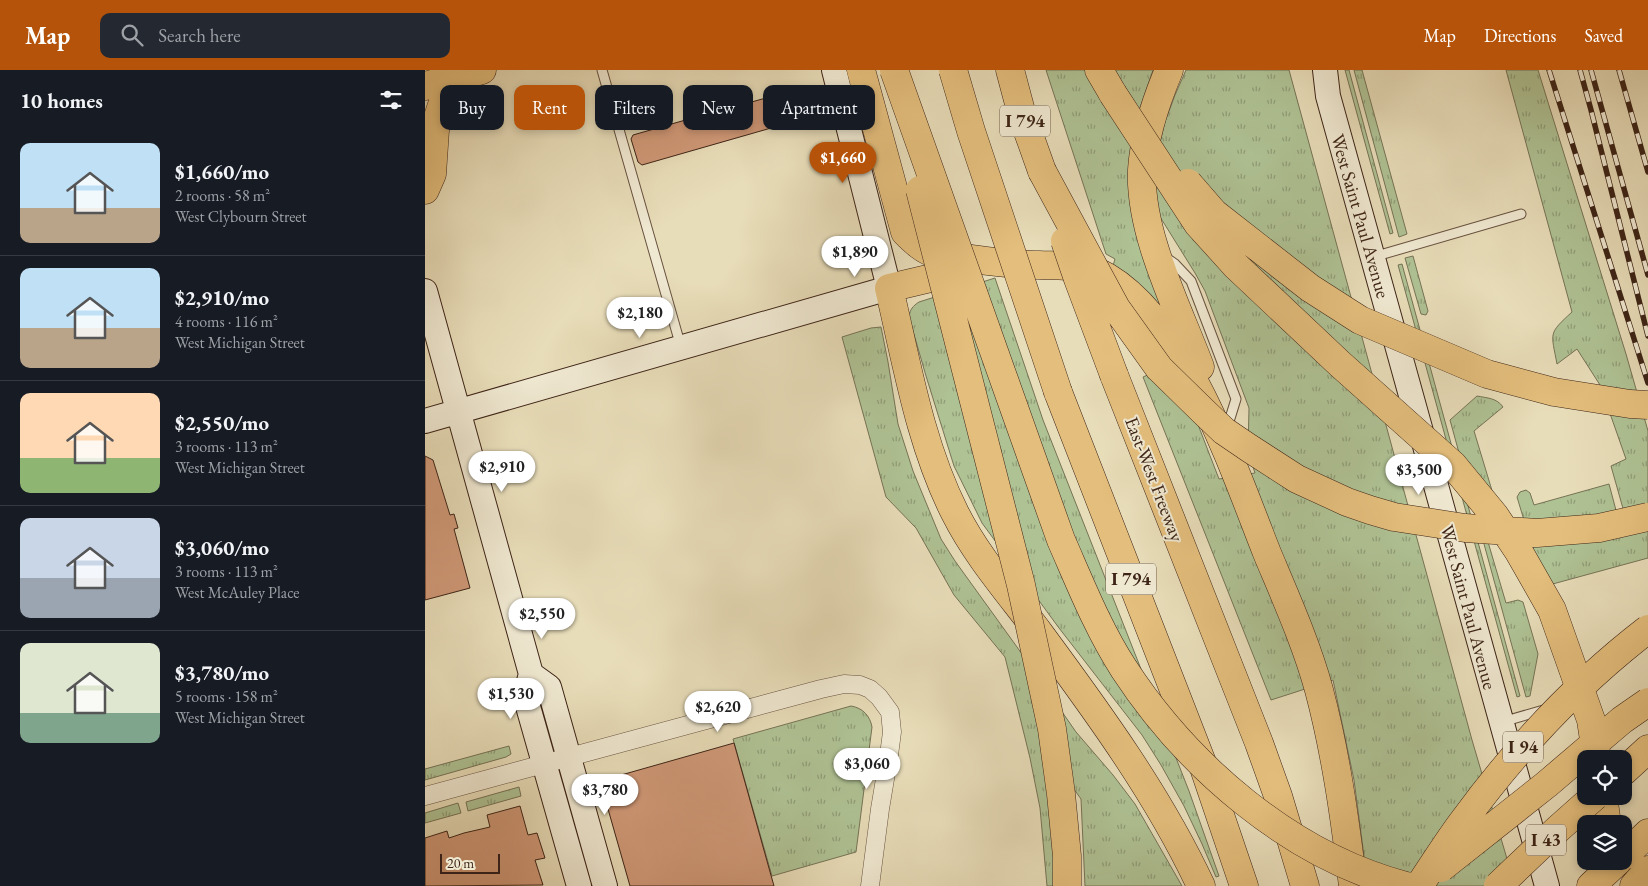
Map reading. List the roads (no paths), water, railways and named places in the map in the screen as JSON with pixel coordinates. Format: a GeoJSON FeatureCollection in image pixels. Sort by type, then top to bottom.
{"type":"FeatureCollection","features":[{"type":"Feature","properties":{"kind":"main road"},"geometry":{"type":"LineString","coordinates":[[861,70],[905,232],[919,245],[937,254],[996,262],[1085,267],[1106,276],[1118,284],[1143,307],[1163,331],[1183,361],[1222,440],[1297,628],[1318,687],[1336,764],[1353,886]]}},
{"type":"Feature","properties":{"kind":"main road"},"geometry":{"type":"LineString","coordinates":[[889,70],[1023,595],[1052,729],[1067,856],[1067,886]]}},
{"type":"Feature","properties":{"kind":"main road"},"geometry":{"type":"LineString","coordinates":[[893,70],[1061,540],[1104,634],[1123,667],[1148,704],[1177,738],[1208,771],[1237,797],[1279,827],[1326,855],[1366,874],[1406,886]]}},
{"type":"Feature","properties":{"kind":"main road","name":"I 794"},"geometry":{"type":"LineString","coordinates":[[953,70],[971,131],[1058,392],[1203,765],[1244,886]]}},
{"type":"Feature","properties":{"kind":"main road","name":"East-West Freeway"},"geometry":{"type":"LineString","coordinates":[[1010,70],[1077,279],[1259,743],[1278,796],[1305,886]]}},
{"type":"Feature","properties":{"kind":"main road"},"geometry":{"type":"LineString","coordinates":[[1099,70],[1198,224],[1237,266],[1340,364],[1453,465],[1495,516],[1519,552],[1552,610],[1591,720],[1596,750]]}},
{"type":"Feature","properties":{"kind":"main road"},"geometry":{"type":"LineString","coordinates":[[1169,70],[1150,123],[1142,171],[1143,196],[1147,221],[1164,276],[1212,400],[1222,440]]}},
{"type":"Feature","properties":{"kind":"main road"},"geometry":{"type":"LineString","coordinates":[[425,86],[471,73]]}},
{"type":"Feature","properties":{"kind":"main road"},"geometry":{"type":"LineString","coordinates":[[425,190],[432,174],[435,130],[442,105],[471,73]]}},
{"type":"Feature","properties":{"kind":"main road"},"geometry":{"type":"LineString","coordinates":[[1113,94],[1214,213],[1310,288],[1360,320],[1487,374],[1554,392],[1648,406]]}},
{"type":"Feature","properties":{"kind":"main road"},"geometry":{"type":"LineString","coordinates":[[1042,171],[1116,308],[1159,368],[1224,431],[1297,479],[1347,502],[1370,510],[1465,528],[1537,533],[1599,528],[1648,517]]}},
{"type":"Feature","properties":{"kind":"main road"},"geometry":{"type":"LineString","coordinates":[[996,262],[889,288],[930,451],[940,480],[956,515],[990,569],[1100,717],[1150,793],[1189,860],[1201,886]]}},
{"type":"Feature","properties":{"kind":"main road","name":"I 94"},"geometry":{"type":"LineString","coordinates":[[1418,886],[1464,820],[1539,728],[1610,660],[1648,628]]}},
{"type":"Feature","properties":{"kind":"main road"},"geometry":{"type":"LineString","coordinates":[[1418,886],[1547,784],[1622,720],[1648,702]]}},
{"type":"Feature","properties":{"kind":"main road"},"geometry":{"type":"LineString","coordinates":[[1632,764],[1648,749]]}},
{"type":"Feature","properties":{"kind":"main road","name":"I 43"},"geometry":{"type":"LineString","coordinates":[[1498,886],[1585,805]]}},
{"type":"Feature","properties":{"kind":"main road"},"geometry":{"type":"LineString","coordinates":[[1632,848],[1648,833]]}},
{"type":"Feature","properties":{"kind":"main road"},"geometry":{"type":"LineString","coordinates":[[1591,886],[1608,870]]}},
{"type":"Feature","properties":{"kind":"main road"},"geometry":{"type":"LineString","coordinates":[[1612,870],[1614,886]]}},
{"type":"Feature","properties":{"kind":"main road"},"geometry":{"type":"LineString","coordinates":[[1634,886],[1648,870]]}},
{"type":"Feature","properties":{"kind":"street"},"geometry":{"type":"LineString","coordinates":[[425,421],[889,288],[834,70]]}},
{"type":"Feature","properties":{"kind":"street","name":"West Saint Paul Avenue"},"geometry":{"type":"LineString","coordinates":[[1311,70],[1328,96]]}},
{"type":"Feature","properties":{"kind":"street","name":"West Saint Paul Avenue"},"geometry":{"type":"LineString","coordinates":[[1325,70],[1328,96],[1547,886]]}},
{"type":"Feature","properties":{"kind":"street"},"geometry":{"type":"LineString","coordinates":[[425,291],[531,674],[525,696],[579,886]]}},
{"type":"Feature","properties":{"kind":"street"},"geometry":{"type":"LineString","coordinates":[[531,674],[549,687],[605,886]]}},
{"type":"Feature","properties":{"kind":"street"},"geometry":{"type":"LineString","coordinates":[[425,796],[568,756],[844,684],[860,685],[879,697],[890,712],[892,732],[870,886]]}},
{"type":"Feature","properties":{"kind":"lane"},"geometry":{"type":"LineString","coordinates":[[602,70],[681,348]]}},
{"type":"Feature","properties":{"kind":"lane"},"geometry":{"type":"LineString","coordinates":[[1373,257],[1521,214]]}},
{"type":"Feature","properties":{"kind":"lane"},"geometry":{"type":"LineString","coordinates":[[1501,722],[1557,706]]}},
{"type":"Feature","properties":{"kind":"railway"},"geometry":{"type":"LineString","coordinates":[[1549,70],[1648,383]]}},
{"type":"Feature","properties":{"kind":"railway"},"geometry":{"type":"LineString","coordinates":[[1580,70],[1648,336]]}},
{"type":"Feature","properties":{"kind":"railway"},"geometry":{"type":"LineString","coordinates":[[1591,70],[1648,275]]}},
{"type":"Feature","properties":{"kind":"railway"},"geometry":{"type":"LineString","coordinates":[[1619,70],[1648,172]]}}]}
